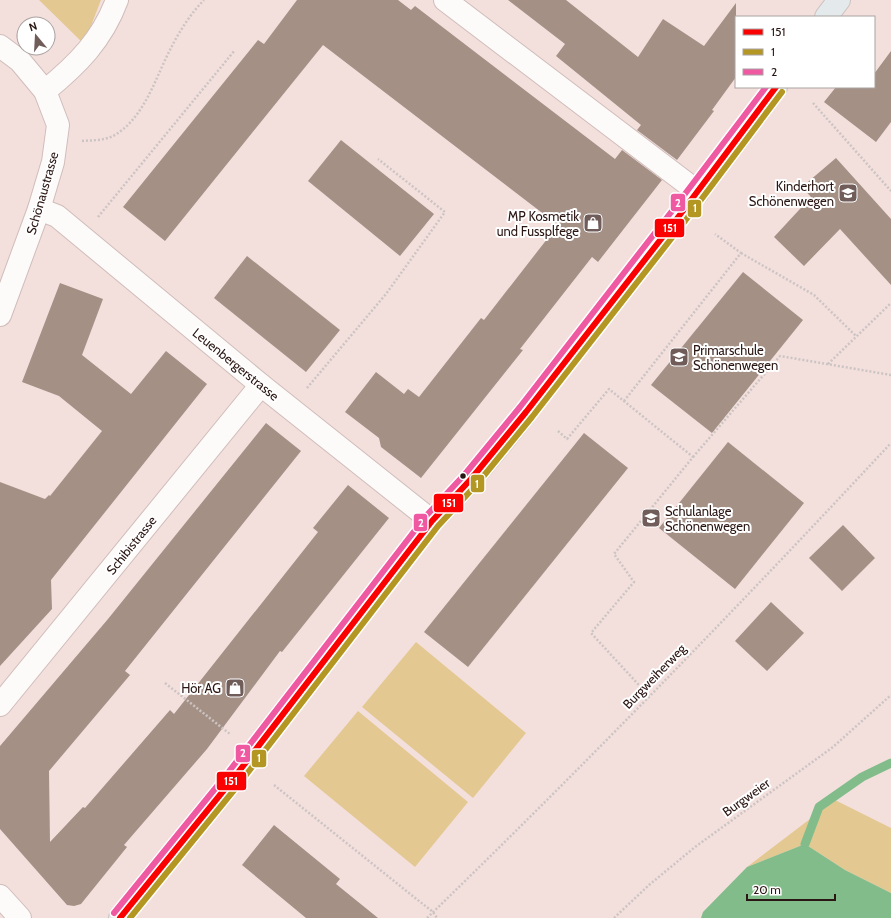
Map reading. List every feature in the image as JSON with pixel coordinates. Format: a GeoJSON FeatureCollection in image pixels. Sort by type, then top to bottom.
{"type":"FeatureCollection","features":[{"type":"Feature","properties":{"kind":"main road"},"geometry":{"type":"LineString","coordinates":[[827,16],[839,0]]}},
{"type":"Feature","properties":{"kind":"main road"},"geometry":{"type":"LineString","coordinates":[[120,918],[233,779],[432,521],[458,495],[522,416],[698,192],[775,88]]}},
{"type":"Feature","properties":{"kind":"street"},"geometry":{"type":"LineString","coordinates":[[45,91],[85,56],[101,35],[117,0]]}},
{"type":"Feature","properties":{"kind":"street"},"geometry":{"type":"LineString","coordinates":[[445,0],[698,192]]}},
{"type":"Feature","properties":{"kind":"street","name":"Schönaustrasse"},"geometry":{"type":"LineString","coordinates":[[0,46],[30,71],[45,91],[58,124],[53,162],[39,209],[0,315]]}},
{"type":"Feature","properties":{"kind":"street","name":"Leuenbergerstrasse"},"geometry":{"type":"LineString","coordinates":[[39,209],[57,216],[261,385],[432,521]]}},
{"type":"Feature","properties":{"kind":"street","name":"Schibistrasse"},"geometry":{"type":"LineString","coordinates":[[0,705],[261,385]]}},
{"type":"Feature","properties":{"kind":"street"},"geometry":{"type":"LineString","coordinates":[[0,896],[20,918]]}},
{"type":"Feature","properties":{"kind":"path"},"geometry":{"type":"LineString","coordinates":[[81,141],[103,140],[117,134],[132,119],[147,97],[171,47],[204,0]]}},
{"type":"Feature","properties":{"kind":"path"},"geometry":{"type":"LineString","coordinates":[[82,237],[235,50]]}},
{"type":"Feature","properties":{"kind":"path"},"geometry":{"type":"LineString","coordinates":[[813,103],[891,191]]}},
{"type":"Feature","properties":{"kind":"path"},"geometry":{"type":"LineString","coordinates":[[291,408],[386,294],[445,212],[378,159]]}},
{"type":"Feature","properties":{"kind":"path"},"geometry":{"type":"LineString","coordinates":[[715,234],[741,253],[814,295],[856,336]]}},
{"type":"Feature","properties":{"kind":"path"},"geometry":{"type":"LineString","coordinates":[[624,401],[741,253]]}},
{"type":"Feature","properties":{"kind":"path"},"geometry":{"type":"LineString","coordinates":[[827,364],[891,303]]}},
{"type":"Feature","properties":{"kind":"path"},"geometry":{"type":"LineString","coordinates":[[649,696],[591,633],[634,582],[614,554],[693,457],[780,356],[891,375]]}},
{"type":"Feature","properties":{"kind":"path"},"geometry":{"type":"LineString","coordinates":[[558,431],[567,439],[610,389],[693,457]]}},
{"type":"Feature","properties":{"kind":"path","name":"Burgweiherweg"},"geometry":{"type":"LineString","coordinates":[[427,918],[649,696],[800,541],[891,443]]}},
{"type":"Feature","properties":{"kind":"path"},"geometry":{"type":"LineString","coordinates":[[165,683],[230,734]]}},
{"type":"Feature","properties":{"kind":"path","name":"Burgweier"},"geometry":{"type":"LineString","coordinates":[[614,918],[649,885],[695,847],[833,747],[891,695]]}},
{"type":"Feature","properties":{"kind":"path"},"geometry":{"type":"LineString","coordinates":[[274,785],[433,912],[437,918]]}},
{"type":"Feature","properties":{"kind":"shaded area"},"geometry":{"type":"Polygon","coordinates":[[[39,0],[101,0],[84,44],[39,0]]]}},
{"type":"Feature","properties":{"kind":"shaded area"},"geometry":{"type":"Polygon","coordinates":[[[416,642],[526,733],[473,798],[362,707],[416,642]]]}},
{"type":"Feature","properties":{"kind":"shaded area"},"geometry":{"type":"Polygon","coordinates":[[[358,711],[468,802],[415,867],[304,776],[358,711]]]}},
{"type":"Feature","properties":{"kind":"shaded area"},"geometry":{"type":"Polygon","coordinates":[[[835,800],[891,828],[891,893],[845,870],[805,844],[747,867],[835,800]]]}},
{"type":"Feature","properties":{"kind":"shaded area"},"geometry":{"type":"Polygon","coordinates":[[[805,844],[845,870],[891,893],[891,918],[701,918],[703,912],[747,867],[805,844]]]}},
{"type":"Feature","properties":{"kind":"building"},"geometry":{"type":"Polygon","coordinates":[[[297,0],[398,0],[411,10],[415,6],[615,159],[622,150],[662,180],[598,262],[592,257],[520,349],[523,350],[421,478],[381,447],[379,438],[345,412],[376,372],[404,394],[408,389],[419,397],[481,318],[484,320],[558,225],[323,45],[165,241],[123,207],[258,40],[264,44],[297,0]]]}},
{"type":"Feature","properties":{"kind":"building"},"geometry":{"type":"Polygon","coordinates":[[[508,0],[566,0],[638,57],[663,19],[704,46],[736,3],[735,78],[712,110],[714,111],[677,160],[637,130],[641,125],[556,56],[565,44],[508,0]]]}},
{"type":"Feature","properties":{"kind":"building"},"geometry":{"type":"Polygon","coordinates":[[[891,51],[891,122],[876,142],[824,102],[835,88],[875,88],[875,73],[891,51]]]}},
{"type":"Feature","properties":{"kind":"building"},"geometry":{"type":"Polygon","coordinates":[[[341,140],[434,214],[400,256],[308,181],[341,140]]]}},
{"type":"Feature","properties":{"kind":"building"},"geometry":{"type":"Polygon","coordinates":[[[836,158],[891,219],[891,285],[840,229],[804,266],[774,237],[811,197],[802,187],[836,158]]]}},
{"type":"Feature","properties":{"kind":"building"},"geometry":{"type":"Polygon","coordinates":[[[247,256],[340,330],[306,372],[214,298],[247,256]]]}},
{"type":"Feature","properties":{"kind":"building"},"geometry":{"type":"Polygon","coordinates":[[[743,272],[803,320],[712,433],[651,385],[743,272]]]}},
{"type":"Feature","properties":{"kind":"building"},"geometry":{"type":"Polygon","coordinates":[[[60,283],[103,299],[82,355],[131,394],[166,351],[207,384],[51,580],[52,609],[0,666],[0,482],[45,499],[49,495],[50,496],[102,431],[59,396],[22,382],[60,283]]]}},
{"type":"Feature","properties":{"kind":"building"},"geometry":{"type":"Polygon","coordinates":[[[266,423],[301,451],[125,671],[130,675],[49,771],[50,842],[83,807],[85,808],[170,710],[174,714],[318,532],[313,528],[348,485],[389,518],[282,652],[280,651],[207,749],[124,845],[127,847],[81,904],[74,906],[67,905],[0,829],[0,746],[108,619],[266,423]]]}},
{"type":"Feature","properties":{"kind":"building"},"geometry":{"type":"Polygon","coordinates":[[[584,433],[628,468],[468,667],[424,632],[584,433]]]}},
{"type":"Feature","properties":{"kind":"building"},"geometry":{"type":"Polygon","coordinates":[[[728,442],[804,503],[735,589],[659,528],[728,442]]]}},
{"type":"Feature","properties":{"kind":"building"},"geometry":{"type":"Polygon","coordinates":[[[843,525],[875,558],[842,591],[809,558],[843,525]]]}},
{"type":"Feature","properties":{"kind":"building"},"geometry":{"type":"Polygon","coordinates":[[[771,602],[804,633],[767,671],[735,641],[771,602]]]}},
{"type":"Feature","properties":{"kind":"building"},"geometry":{"type":"Polygon","coordinates":[[[274,825],[340,879],[336,884],[378,918],[306,918],[242,865],[274,825]]]}},
{"type":"Feature","properties":{"kind":"waterway"},"geometry":{"type":"LineString","coordinates":[[805,844],[819,807],[862,777],[891,763]]}},
{"type":"Feature","properties":{"kind":"transit line","name":"2"},"geometry":{"type":"LineString","coordinates":[[114,913],[227,774],[426,516],[465,474],[520,407],[765,88]]}},
{"type":"Feature","properties":{"kind":"transit line","name":"151"},"geometry":{"type":"LineString","coordinates":[[120,918],[233,779],[432,521],[471,479],[526,412],[679,216],[775,88]]}},
{"type":"Feature","properties":{"kind":"transit line","name":"1"},"geometry":{"type":"LineString","coordinates":[[130,918],[239,784],[438,526],[477,484],[532,417],[685,221],[782,92]]}},
{"type":"Feature","properties":{"kind":"place","name":"Kinderhort Schönenwegen"},"geometry":{"type":"Point","coordinates":[848,193]}},
{"type":"Feature","properties":{"kind":"place","name":"MP Kosmetik und Fussplfege"},"geometry":{"type":"Point","coordinates":[593,223]}},
{"type":"Feature","properties":{"kind":"place","name":"Primarschule Schönenwegen"},"geometry":{"type":"Point","coordinates":[679,357]}},
{"type":"Feature","properties":{"kind":"place","name":"Schulanlage Schönenwegen"},"geometry":{"type":"Point","coordinates":[651,518]}},
{"type":"Feature","properties":{"kind":"place","name":"Hör AG"},"geometry":{"type":"Point","coordinates":[235,688]}}]}
